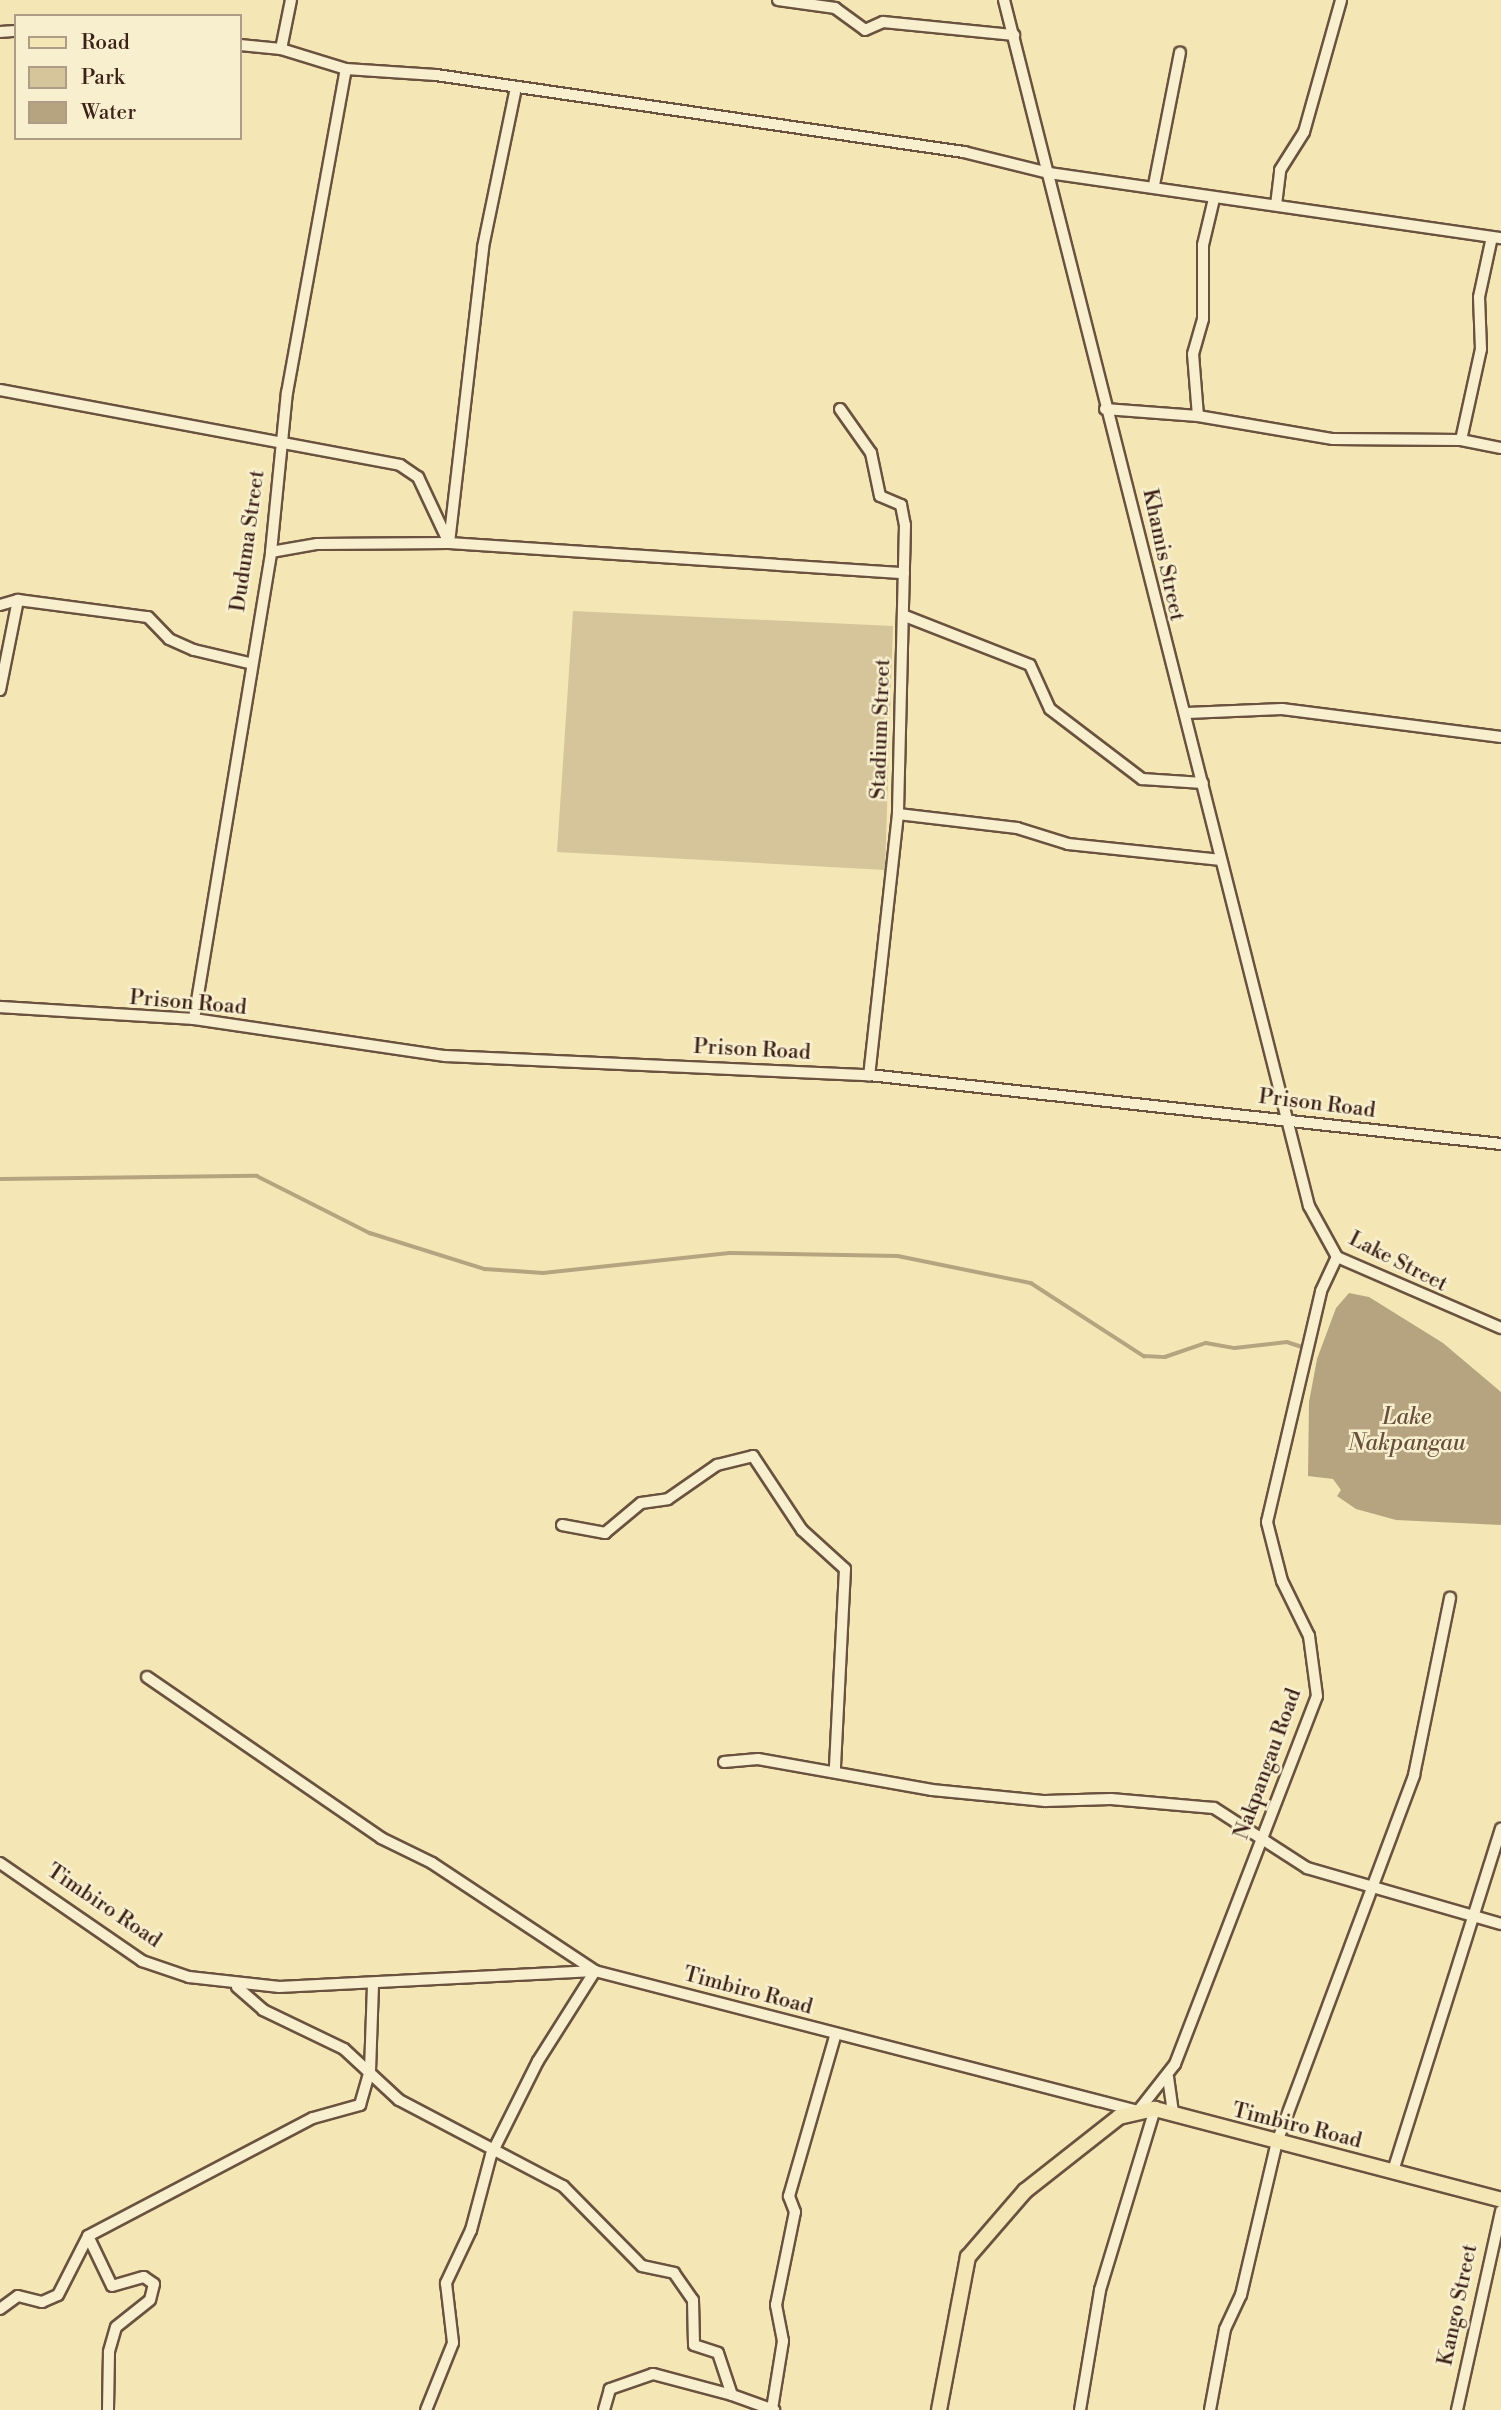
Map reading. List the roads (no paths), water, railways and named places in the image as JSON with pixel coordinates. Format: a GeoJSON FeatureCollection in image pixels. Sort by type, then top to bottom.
{"type":"FeatureCollection","features":[{"type":"Feature","properties":{"kind":"main road","name":"Timbiro Road"},"geometry":{"type":"LineString","coordinates":[[1138,2111],[1155,2109],[1501,2200]]}},
{"type":"Feature","properties":{"kind":"main road"},"geometry":{"type":"LineString","coordinates":[[939,2410],[968,2257],[1052,2168],[1119,2117],[1138,2111]]}},
{"type":"Feature","properties":{"kind":"street"},"geometry":{"type":"LineString","coordinates":[[281,49],[291,0]]}},
{"type":"Feature","properties":{"kind":"street"},"geometry":{"type":"LineString","coordinates":[[778,0],[835,8],[865,30],[883,22],[1014,35]]}},
{"type":"Feature","properties":{"kind":"street","name":"Khamis Street"},"geometry":{"type":"LineString","coordinates":[[1004,0],[1049,173],[1105,409],[1134,504],[1166,656],[1187,713],[1284,1118]]}},
{"type":"Feature","properties":{"kind":"street"},"geometry":{"type":"LineString","coordinates":[[1276,205],[1280,170],[1304,132],[1341,0]]}},
{"type":"Feature","properties":{"kind":"street"},"geometry":{"type":"LineString","coordinates":[[242,45],[281,49],[346,69],[436,75],[514,92],[964,152],[1049,173],[1154,185],[1214,199],[1276,205],[1497,238],[1479,296],[1481,349],[1461,440]]}},
{"type":"Feature","properties":{"kind":"street"},"geometry":{"type":"LineString","coordinates":[[1154,185],[1180,53]]}},
{"type":"Feature","properties":{"kind":"street","name":"Duduma Street"},"geometry":{"type":"LineString","coordinates":[[194,1019],[249,663],[271,552],[280,443],[346,69]]}},
{"type":"Feature","properties":{"kind":"street"},"geometry":{"type":"LineString","coordinates":[[449,543],[483,247],[514,92]]}},
{"type":"Feature","properties":{"kind":"street"},"geometry":{"type":"LineString","coordinates":[[1198,416],[1194,354],[1203,319],[1203,245],[1214,199]]}},
{"type":"Feature","properties":{"kind":"street"},"geometry":{"type":"LineString","coordinates":[[0,390],[170,417],[280,443],[400,465],[418,477],[449,543]]}},
{"type":"Feature","properties":{"kind":"street","name":"Stadium Street"},"geometry":{"type":"LineString","coordinates":[[840,409],[871,453],[880,496],[901,505],[905,515],[905,616],[898,814],[869,1075]]}},
{"type":"Feature","properties":{"kind":"street"},"geometry":{"type":"LineString","coordinates":[[1105,409],[1198,416],[1333,439],[1461,440],[1501,448]]}},
{"type":"Feature","properties":{"kind":"street"},"geometry":{"type":"LineString","coordinates":[[271,552],[317,544],[449,543],[904,573]]}},
{"type":"Feature","properties":{"kind":"street"},"geometry":{"type":"LineString","coordinates":[[0,605],[19,600],[148,617],[169,639],[194,650],[249,663]]}},
{"type":"Feature","properties":{"kind":"street"},"geometry":{"type":"LineString","coordinates":[[0,690],[19,600]]}},
{"type":"Feature","properties":{"kind":"street"},"geometry":{"type":"LineString","coordinates":[[905,616],[1030,665],[1050,709],[1142,779],[1203,783]]}},
{"type":"Feature","properties":{"kind":"street"},"geometry":{"type":"LineString","coordinates":[[1187,713],[1282,709],[1501,737]]}},
{"type":"Feature","properties":{"kind":"street"},"geometry":{"type":"LineString","coordinates":[[898,814],[1017,828],[1068,844],[1221,860]]}},
{"type":"Feature","properties":{"kind":"street","name":"Prison Road"},"geometry":{"type":"LineString","coordinates":[[0,1006],[194,1019],[445,1056],[869,1075],[1284,1118],[1501,1144]]}},
{"type":"Feature","properties":{"kind":"street","name":"Lake Street"},"geometry":{"type":"LineString","coordinates":[[1284,1118],[1309,1206],[1337,1257],[1501,1328]]}},
{"type":"Feature","properties":{"kind":"street","name":"Nakpangau Road"},"geometry":{"type":"LineString","coordinates":[[1138,2111],[1168,2077],[1317,1696],[1309,1636],[1282,1581],[1267,1521],[1321,1291],[1337,1257]]}},
{"type":"Feature","properties":{"kind":"street"},"geometry":{"type":"LineString","coordinates":[[562,1525],[605,1533],[641,1503],[668,1499],[717,1465],[753,1456],[802,1530],[845,1569],[835,1769]]}},
{"type":"Feature","properties":{"kind":"street"},"geometry":{"type":"LineString","coordinates":[[1210,2410],[1277,2142],[1368,1888],[1414,1775],[1450,1598]]}},
{"type":"Feature","properties":{"kind":"street"},"geometry":{"type":"LineString","coordinates":[[147,1678],[381,1838],[432,1863],[595,1971],[508,2116],[499,2149],[491,2155],[471,2230],[446,2283],[453,2343],[426,2410]]}},
{"type":"Feature","properties":{"kind":"street"},"geometry":{"type":"LineString","coordinates":[[724,1762],[758,1759],[835,1769],[932,1790],[1214,1808],[1261,1842],[1307,1868],[1368,1888],[1501,1924]]}},
{"type":"Feature","properties":{"kind":"street"},"geometry":{"type":"LineString","coordinates":[[1393,2171],[1501,1829]]}},
{"type":"Feature","properties":{"kind":"street","name":"Timbiro Road"},"geometry":{"type":"LineString","coordinates":[[0,1863],[142,1961],[237,1987],[595,1971],[835,2036],[934,2056],[1138,2111]]}},
{"type":"Feature","properties":{"kind":"street"},"geometry":{"type":"LineString","coordinates":[[0,2309],[18,2296],[42,2302],[58,2295],[88,2236],[313,2118],[360,2105],[370,2071],[373,1983]]}},
{"type":"Feature","properties":{"kind":"street"},"geometry":{"type":"LineString","coordinates":[[237,1987],[263,2010],[344,2049],[399,2100],[499,2149],[584,2201],[642,2266],[674,2273],[693,2300],[694,2345],[718,2353],[732,2395]]}},
{"type":"Feature","properties":{"kind":"street"},"geometry":{"type":"LineString","coordinates":[[604,2410],[610,2389],[653,2374],[732,2395],[773,2410],[783,2341],[776,2305],[795,2212],[789,2196],[835,2036]]}},
{"type":"Feature","properties":{"kind":"street","name":"Nakpangau Road"},"geometry":{"type":"LineString","coordinates":[[1168,2077],[1173,2114]]}},
{"type":"Feature","properties":{"kind":"street"},"geometry":{"type":"LineString","coordinates":[[1080,2410],[1100,2290],[1155,2109]]}},
{"type":"Feature","properties":{"kind":"street","name":"Kango Street"},"geometry":{"type":"LineString","coordinates":[[1457,2410],[1501,2210]]}},
{"type":"Feature","properties":{"kind":"street"},"geometry":{"type":"LineString","coordinates":[[88,2236],[113,2286],[144,2277],[154,2284],[150,2300],[116,2327],[109,2351],[108,2410]]}},
{"type":"Feature","properties":{"kind":"water","name":"Lake Nakpangau"},"geometry":{"type":"Polygon","coordinates":[[[1349,1293],[1369,1297],[1443,1343],[1501,1392],[1501,1525],[1396,1520],[1356,1509],[1337,1496],[1341,1490],[1333,1479],[1308,1476],[1309,1402],[1317,1359],[1336,1308],[1349,1293]]]}},
{"type":"Feature","properties":{"kind":"waterway"},"geometry":{"type":"LineString","coordinates":[[0,1179],[257,1176],[370,1233],[485,1269],[543,1273],[729,1253],[898,1256],[1031,1283],[1144,1356],[1165,1357],[1206,1343],[1235,1348],[1287,1342],[1305,1348]]}}]}
